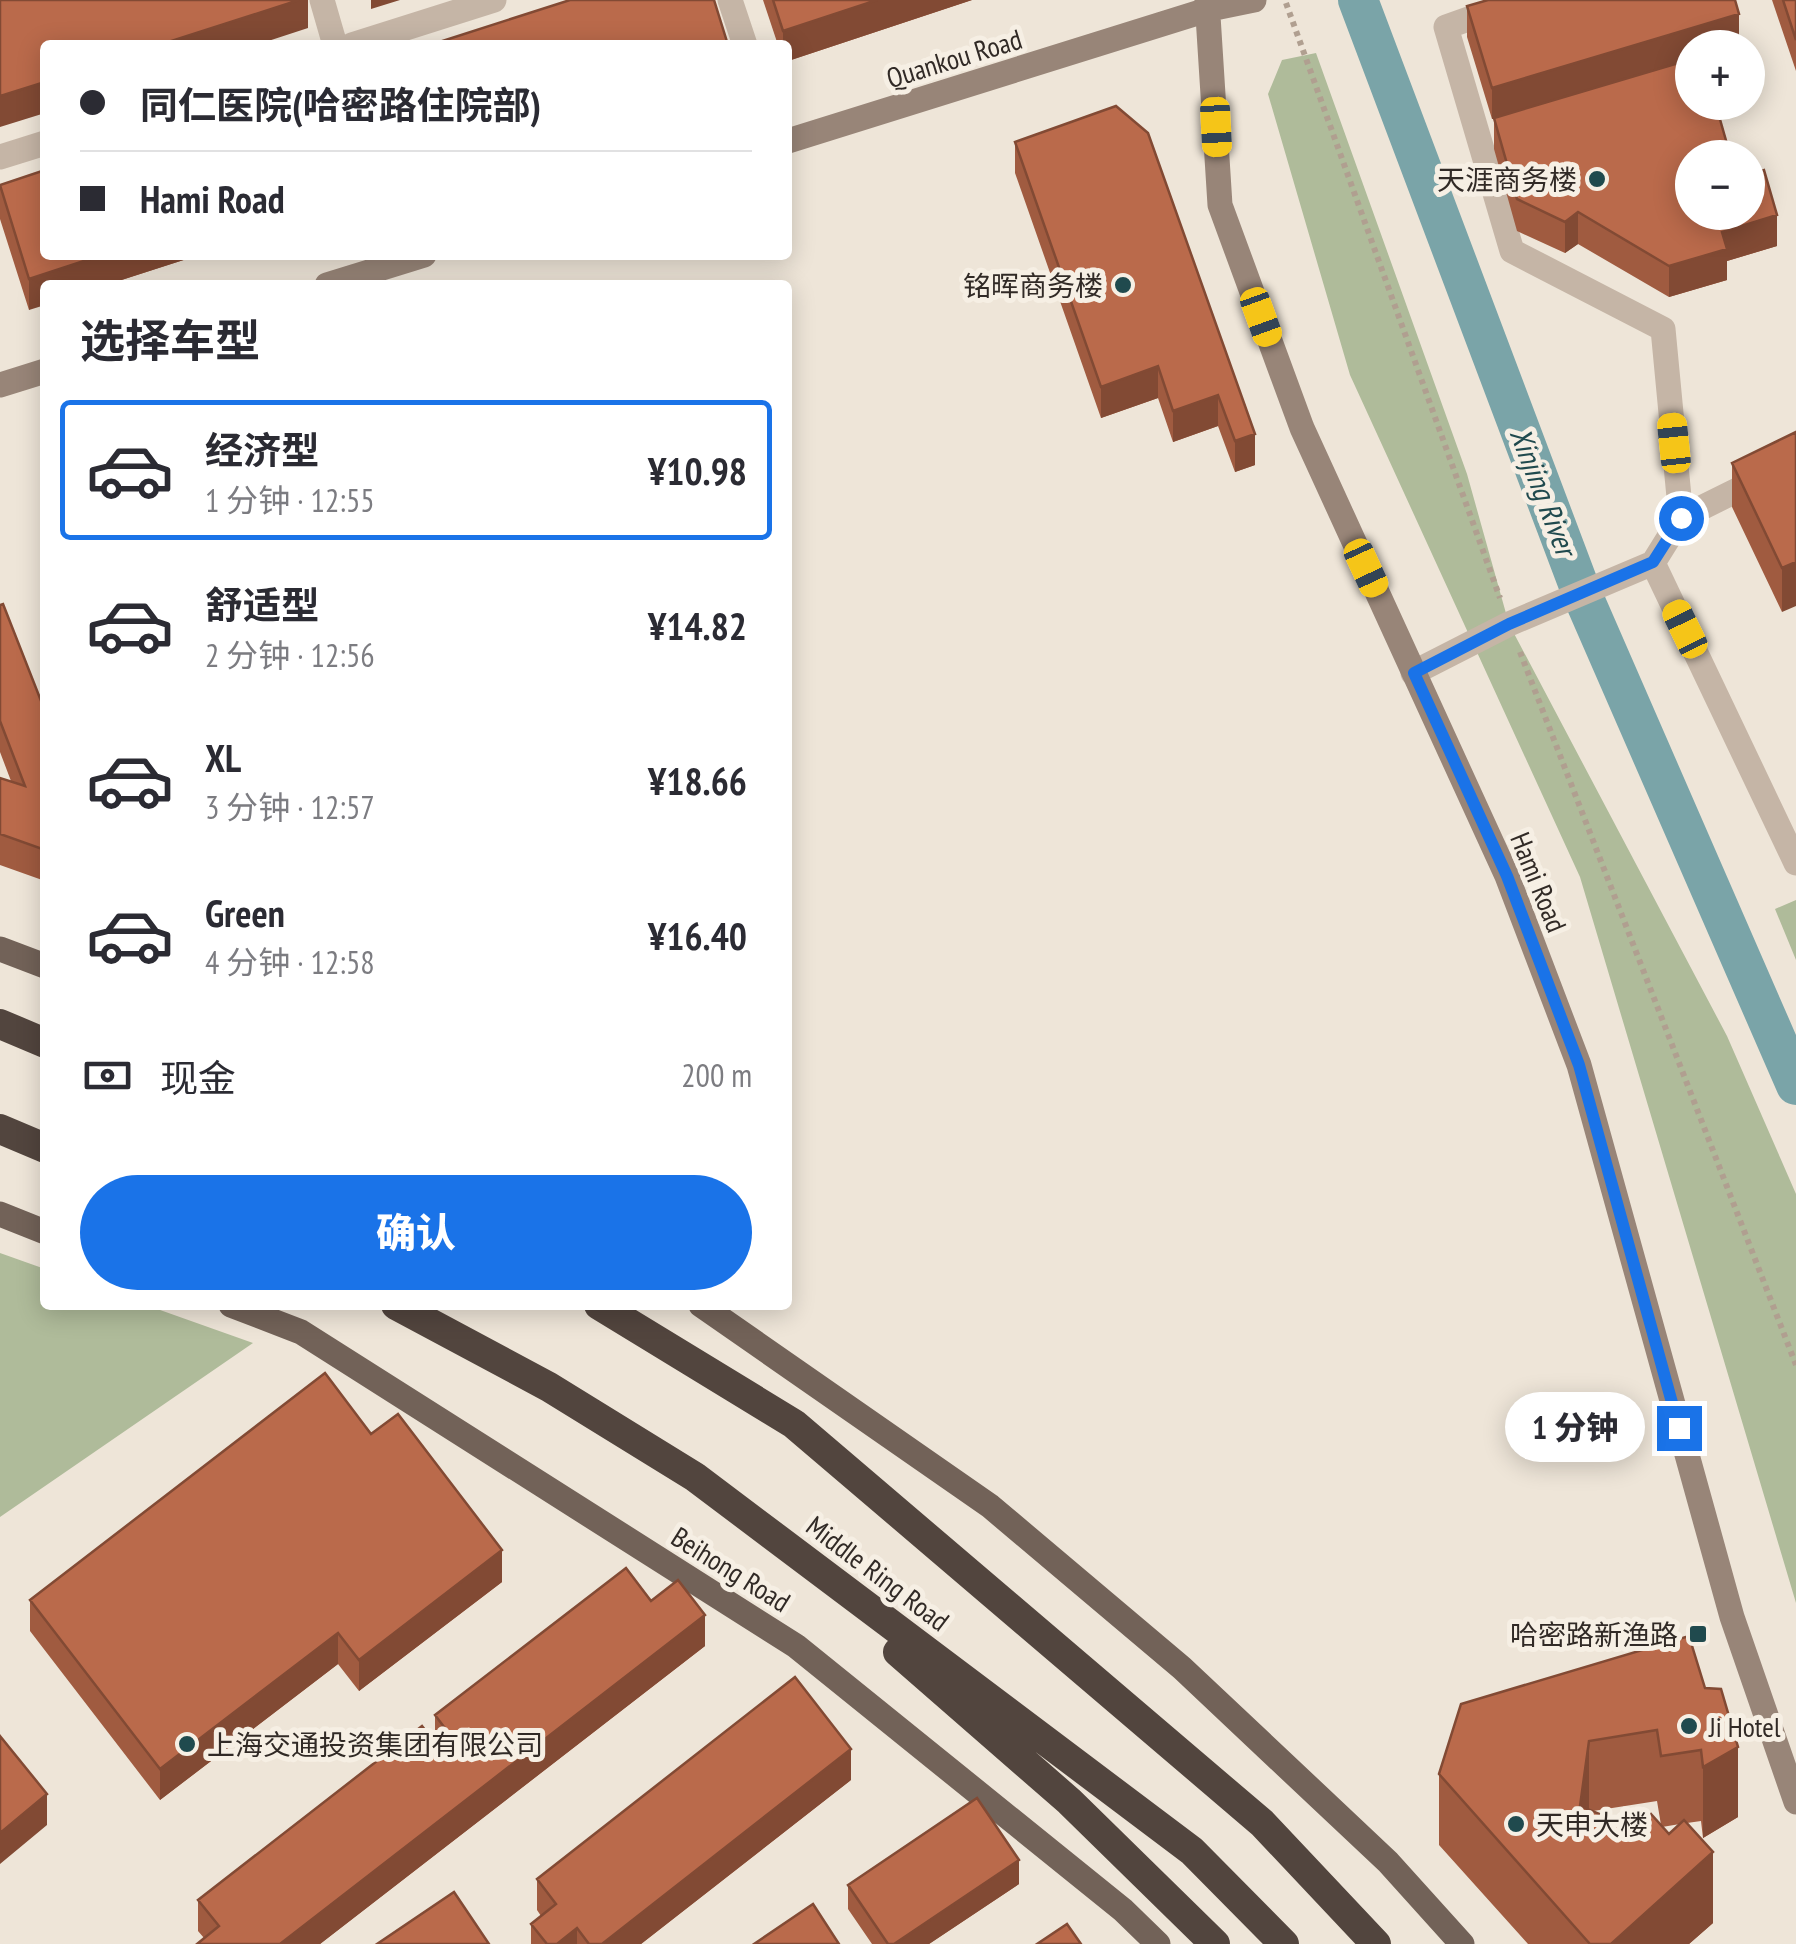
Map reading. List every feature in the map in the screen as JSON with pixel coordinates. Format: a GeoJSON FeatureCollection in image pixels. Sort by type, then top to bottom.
{"type":"FeatureCollection","features":[{"type":"Feature","properties":{"kind":"highway"},"geometry":{"type":"LineString","coordinates":[[0,1024],[40,1040]]}},
{"type":"Feature","properties":{"kind":"highway"},"geometry":{"type":"LineString","coordinates":[[0,1130],[40,1146]]}},
{"type":"Feature","properties":{"kind":"highway","name":"Middle Ring Road"},"geometry":{"type":"LineString","coordinates":[[405,1310],[549,1387],[695,1477],[1192,1851],[1284,1944]]}},
{"type":"Feature","properties":{"kind":"highway","name":"Middle Ring Road"},"geometry":{"type":"LineString","coordinates":[[608,1310],[794,1424],[1262,1823],[1376,1944]]}},
{"type":"Feature","properties":{"kind":"highway"},"geometry":{"type":"LineString","coordinates":[[695,1477],[1069,1801],[1215,1944]]}},
{"type":"Feature","properties":{"kind":"main road"},"geometry":{"type":"LineString","coordinates":[[0,949],[40,964]]}},
{"type":"Feature","properties":{"kind":"main road"},"geometry":{"type":"LineString","coordinates":[[0,1214],[40,1230]]}},
{"type":"Feature","properties":{"kind":"main road","name":"Beihong Road"},"geometry":{"type":"LineString","coordinates":[[244,1310],[301,1332],[796,1646],[1124,1910],[1158,1944]]}},
{"type":"Feature","properties":{"kind":"main road"},"geometry":{"type":"LineString","coordinates":[[709,1310],[1004,1518],[1196,1681],[1388,1862],[1462,1944]]}},
{"type":"Feature","properties":{"kind":"street"},"geometry":{"type":"LineString","coordinates":[[322,0],[334,40]]}},
{"type":"Feature","properties":{"kind":"street"},"geometry":{"type":"LineString","coordinates":[[368,40],[494,0]]}},
{"type":"Feature","properties":{"kind":"street"},"geometry":{"type":"LineString","coordinates":[[730,0],[743,40]]}},
{"type":"Feature","properties":{"kind":"street"},"geometry":{"type":"LineString","coordinates":[[1522,0],[1446,28],[1512,251],[1663,330],[1681,518]]}},
{"type":"Feature","properties":{"kind":"street","name":"Quankou Road"},"geometry":{"type":"LineString","coordinates":[[792,141],[1208,5],[1247,2]]}},
{"type":"Feature","properties":{"kind":"street","name":"Hami Road"},"geometry":{"type":"LineString","coordinates":[[1208,5],[1220,205],[1302,428],[1507,876],[1579,1065],[1732,1618],[1796,1802]]}},
{"type":"Feature","properties":{"kind":"street"},"geometry":{"type":"LineString","coordinates":[[0,157],[40,145]]}},
{"type":"Feature","properties":{"kind":"street"},"geometry":{"type":"LineString","coordinates":[[340,280],[394,260]]}},
{"type":"Feature","properties":{"kind":"street"},"geometry":{"type":"LineString","coordinates":[[0,385],[40,373]]}},
{"type":"Feature","properties":{"kind":"street"},"geometry":{"type":"LineString","coordinates":[[1414,673],[1509,624],[1653,562],[1681,518],[1796,462]]}},
{"type":"Feature","properties":{"kind":"street"},"geometry":{"type":"LineString","coordinates":[[1653,562],[1796,863]]}},
{"type":"Feature","properties":{"kind":"path"},"geometry":{"type":"LineString","coordinates":[[1284,0],[1509,624],[1796,1364]]}},
{"type":"Feature","properties":{"kind":"green space"},"geometry":{"type":"Polygon","coordinates":[[[1316,53],[1467,474],[1509,624],[1727,1036],[1796,1194],[1796,1603],[1580,877],[1350,375],[1268,94],[1282,60],[1316,53]]]}},
{"type":"Feature","properties":{"kind":"green space"},"geometry":{"type":"Polygon","coordinates":[[[1796,900],[1796,960],[1775,909],[1796,900]]]}},
{"type":"Feature","properties":{"kind":"green space"},"geometry":{"type":"Polygon","coordinates":[[[0,1253],[40,1267],[40,1310],[160,1310],[253,1343],[0,1517],[0,1253]]]}},
{"type":"Feature","properties":{"kind":"building"},"geometry":{"type":"Polygon","coordinates":[[[0,0],[299,0],[175,40],[40,40],[40,84],[0,96],[0,0]]]}},
{"type":"Feature","properties":{"kind":"building"},"geometry":{"type":"Polygon","coordinates":[[[570,0],[714,0],[726,40],[446,40],[570,0]]]}},
{"type":"Feature","properties":{"kind":"building"},"geometry":{"type":"Polygon","coordinates":[[[773,0],[877,0],[783,31],[773,0]]]}},
{"type":"Feature","properties":{"kind":"building"},"geometry":{"type":"Polygon","coordinates":[[[1488,0],[1735,0],[1739,14],[1675,30],[1675,33],[1492,88],[1467,6],[1488,0]]]}},
{"type":"Feature","properties":{"kind":"building"},"geometry":{"type":"Polygon","coordinates":[[[1783,0],[1796,0],[1796,40],[1783,0]]]}},
{"type":"Feature","properties":{"kind":"building","name":"天涯商务楼"},"geometry":{"type":"Polygon","coordinates":[[[1675,64],[1675,120],[1720,120],[1726,140],[1675,140],[1675,230],[1728,230],[1722,232],[1727,249],[1669,266],[1578,212],[1565,222],[1517,199],[1494,118],[1675,64]]]}},
{"type":"Feature","properties":{"kind":"building","name":"铭晖商务楼"},"geometry":{"type":"Polygon","coordinates":[[[1116,106],[1148,133],[1255,434],[1235,441],[1218,395],[1173,411],[1158,366],[1101,387],[1015,142],[1116,106]]]}},
{"type":"Feature","properties":{"kind":"building"},"geometry":{"type":"Polygon","coordinates":[[[40,172],[40,260],[87,260],[29,279],[0,185],[40,172]]]}},
{"type":"Feature","properties":{"kind":"building","name":"天涯商务楼"},"geometry":{"type":"Polygon","coordinates":[[[1765,173],[1777,215],[1765,219],[1765,173]]]}},
{"type":"Feature","properties":{"kind":"building"},"geometry":{"type":"Polygon","coordinates":[[[1796,432],[1796,562],[1782,568],[1732,463],[1796,432]]]}},
{"type":"Feature","properties":{"kind":"building"},"geometry":{"type":"Polygon","coordinates":[[[3,604],[40,698],[40,848],[0,834],[0,778],[25,786],[0,721],[3,604]]]}},
{"type":"Feature","properties":{"kind":"building"},"geometry":{"type":"Polygon","coordinates":[[[325,1373],[371,1434],[398,1414],[502,1550],[359,1660],[338,1633],[160,1769],[30,1600],[325,1373]]]}},
{"type":"Feature","properties":{"kind":"building"},"geometry":{"type":"Polygon","coordinates":[[[626,1568],[651,1601],[678,1580],[705,1615],[280,1944],[197,1944],[219,1926],[198,1900],[422,1726],[444,1754],[457,1744],[435,1715],[626,1568]]]}},
{"type":"Feature","properties":{"kind":"building"},"geometry":{"type":"Polygon","coordinates":[[[1689,1636],[1705,1688],[1721,1689],[1738,1747],[1703,1767],[1701,1750],[1661,1756],[1657,1730],[1589,1741],[1580,1806],[1635,1829],[1651,1814],[1669,1834],[1684,1820],[1713,1852],[1611,1944],[1590,1944],[1439,1774],[1461,1704],[1689,1636]]]}},
{"type":"Feature","properties":{"kind":"building"},"geometry":{"type":"Polygon","coordinates":[[[795,1677],[851,1749],[602,1944],[589,1944],[577,1928],[557,1944],[547,1944],[531,1924],[556,1904],[537,1879],[795,1677]]]}},
{"type":"Feature","properties":{"kind":"building"},"geometry":{"type":"Polygon","coordinates":[[[0,1736],[47,1794],[0,1833],[0,1736]]]}},
{"type":"Feature","properties":{"kind":"building"},"geometry":{"type":"Polygon","coordinates":[[[977,1798],[1019,1860],[894,1944],[888,1944],[848,1885],[977,1798]]]}},
{"type":"Feature","properties":{"kind":"building"},"geometry":{"type":"Polygon","coordinates":[[[454,1892],[489,1944],[377,1944],[454,1892]]]}},
{"type":"Feature","properties":{"kind":"building"},"geometry":{"type":"Polygon","coordinates":[[[813,1904],[839,1944],[754,1944],[813,1904]]]}},
{"type":"Feature","properties":{"kind":"building"},"geometry":{"type":"Polygon","coordinates":[[[1067,1924],[1081,1944],[1037,1944],[1067,1924]]]}},
{"type":"Feature","properties":{"kind":"waterway","name":"Xinjing River"},"geometry":{"type":"LineString","coordinates":[[1358,0],[1582,594],[1796,1085]]}},
{"type":"Feature","properties":{"kind":"place","name":"天涯商务楼"},"geometry":{"type":"Point","coordinates":[1597,179]}},
{"type":"Feature","properties":{"kind":"place","name":"铭晖商务楼"},"geometry":{"type":"Point","coordinates":[1123,285]}},
{"type":"Feature","properties":{"kind":"place","name":"哈密路新渔路"},"geometry":{"type":"Point","coordinates":[1698,1634]}},
{"type":"Feature","properties":{"kind":"place","name":"Ji Hotel"},"geometry":{"type":"Point","coordinates":[1689,1726]}},
{"type":"Feature","properties":{"kind":"place","name":"上海交通投资集团有限公司"},"geometry":{"type":"Point","coordinates":[187,1744]}},
{"type":"Feature","properties":{"kind":"place","name":"天申大楼"},"geometry":{"type":"Point","coordinates":[1516,1824]}},
{"type":"Feature","properties":{"kind":"route"},"geometry":{"type":"LineString","coordinates":[[1679,1428],[1579,1065],[1507,876],[1414,673],[1509,624],[1653,562],[1681,518]]}}]}
